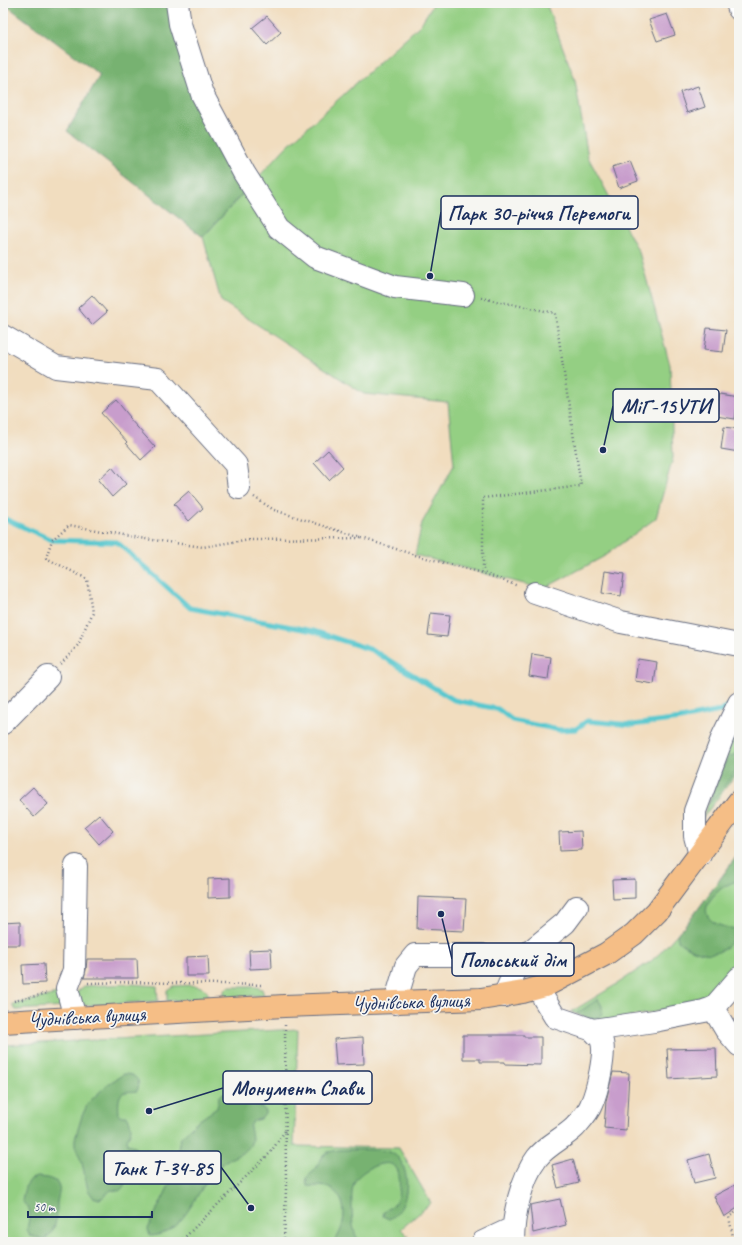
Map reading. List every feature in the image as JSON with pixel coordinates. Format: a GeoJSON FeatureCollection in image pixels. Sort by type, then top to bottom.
{"type":"FeatureCollection","features":[{"type":"Feature","properties":{"kind":"main road","name":"Чуднівська вулиця"},"geometry":{"type":"LineString","coordinates":[[3,1034],[285,1017],[484,1010],[522,1006],[542,994],[568,975],[606,954],[634,934],[657,911],[739,801]]}},
{"type":"Feature","properties":{"kind":"main road","name":"Чуднівська вулиця"},"geometry":{"type":"LineString","coordinates":[[3,1022],[284,1006],[481,999],[542,994],[573,987],[637,948],[655,931],[674,911],[739,821]]}},
{"type":"Feature","properties":{"kind":"street"},"geometry":{"type":"LineString","coordinates":[[177,3],[180,24],[202,94],[251,184],[279,228],[315,257],[395,287],[463,295]]}},
{"type":"Feature","properties":{"kind":"street"},"geometry":{"type":"LineString","coordinates":[[737,3],[739,9]]}},
{"type":"Feature","properties":{"kind":"street"},"geometry":{"type":"LineString","coordinates":[[3,336],[56,367],[158,379],[236,465],[239,488]]}},
{"type":"Feature","properties":{"kind":"street"},"geometry":{"type":"LineString","coordinates":[[535,593],[621,622],[739,645]]}},
{"type":"Feature","properties":{"kind":"street"},"geometry":{"type":"LineString","coordinates":[[3,723],[48,678]]}},
{"type":"Feature","properties":{"kind":"street"},"geometry":{"type":"LineString","coordinates":[[700,855],[695,836],[695,811],[723,736],[739,703]]}},
{"type":"Feature","properties":{"kind":"street"},"geometry":{"type":"LineString","coordinates":[[75,1018],[67,988],[74,970],[76,866]]}},
{"type":"Feature","properties":{"kind":"street"},"geometry":{"type":"LineString","coordinates":[[504,996],[515,971],[532,950],[565,923],[577,907]]}},
{"type":"Feature","properties":{"kind":"street"},"geometry":{"type":"LineString","coordinates":[[394,1003],[406,966],[415,954],[482,954]]}},
{"type":"Feature","properties":{"kind":"street"},"geometry":{"type":"LineString","coordinates":[[542,994],[555,1017],[593,1030],[704,1011],[713,1008],[739,978]]}},
{"type":"Feature","properties":{"kind":"street"},"geometry":{"type":"LineString","coordinates":[[713,1008],[726,1030],[739,1045]]}},
{"type":"Feature","properties":{"kind":"street"},"geometry":{"type":"LineString","coordinates":[[483,1242],[513,1235],[521,1194],[528,1172],[538,1157],[574,1128],[583,1118],[591,1105],[599,1083],[603,1056],[601,1040],[593,1030]]}},
{"type":"Feature","properties":{"kind":"path"},"geometry":{"type":"LineString","coordinates":[[463,295],[555,313],[581,486],[484,498],[483,573]]}},
{"type":"Feature","properties":{"kind":"path"},"geometry":{"type":"LineString","coordinates":[[239,488],[274,510],[415,555],[483,573],[535,593]]}},
{"type":"Feature","properties":{"kind":"path"},"geometry":{"type":"LineString","coordinates":[[48,678],[78,645],[92,612],[87,579],[46,558],[52,540],[69,525],[139,538],[203,547],[250,539],[364,538]]}},
{"type":"Feature","properties":{"kind":"path"},"geometry":{"type":"LineString","coordinates":[[11,1002],[89,983],[133,982],[263,986]]}},
{"type":"Feature","properties":{"kind":"path"},"geometry":{"type":"LineString","coordinates":[[284,1242],[286,1212],[285,1017]]}},
{"type":"Feature","properties":{"kind":"path"},"geometry":{"type":"LineString","coordinates":[[180,1242],[270,1153],[285,1130]]}},
{"type":"Feature","properties":{"kind":"path"},"geometry":{"type":"LineString","coordinates":[[734,1242],[729,1217],[739,1210]]}},
{"type":"Feature","properties":{"kind":"green space"},"geometry":{"type":"Polygon","coordinates":[[[3,3],[177,3],[180,24],[251,184],[203,237],[67,131],[100,75],[3,3]]]}},
{"type":"Feature","properties":{"kind":"green space"},"geometry":{"type":"Polygon","coordinates":[[[434,3],[546,3],[575,80],[588,157],[639,252],[670,365],[673,458],[656,518],[603,557],[543,589],[415,555],[422,523],[454,465],[448,402],[364,394],[221,301],[203,237],[287,146],[420,25],[434,3]]]}},
{"type":"Feature","properties":{"kind":"green space"},"geometry":{"type":"Polygon","coordinates":[[[739,723],[739,770],[702,819],[739,723]]]}},
{"type":"Feature","properties":{"kind":"green space"},"geometry":{"type":"Polygon","coordinates":[[[739,752],[739,766],[720,792],[708,805],[725,763],[729,757],[739,752]]]}},
{"type":"Feature","properties":{"kind":"green space"},"geometry":{"type":"Polygon","coordinates":[[[739,853],[739,969],[710,997],[690,1006],[598,1022],[571,1012],[617,984],[651,961],[660,953],[693,916],[739,853]]]}},
{"type":"Feature","properties":{"kind":"green space"},"geometry":{"type":"Polygon","coordinates":[[[739,853],[739,879],[724,887],[713,896],[706,911],[712,921],[719,925],[739,929],[739,936],[719,952],[707,953],[688,948],[678,941],[677,934],[693,916],[739,853]]]}},
{"type":"Feature","properties":{"kind":"green space"},"geometry":{"type":"Polygon","coordinates":[[[131,984],[157,986],[158,1001],[78,1006],[77,992],[84,986],[131,984]]]}},
{"type":"Feature","properties":{"kind":"green space"},"geometry":{"type":"Polygon","coordinates":[[[190,985],[200,987],[204,989],[209,998],[167,1001],[167,990],[173,986],[190,985]]]}},
{"type":"Feature","properties":{"kind":"green space"},"geometry":{"type":"Polygon","coordinates":[[[228,987],[256,987],[262,989],[264,995],[224,998],[224,991],[228,987]]]}},
{"type":"Feature","properties":{"kind":"green space"},"geometry":{"type":"Polygon","coordinates":[[[61,993],[65,1007],[16,1010],[12,1005],[61,993]]]}},
{"type":"Feature","properties":{"kind":"green space"},"geometry":{"type":"Polygon","coordinates":[[[598,999],[602,1006],[602,1015],[598,1017],[586,1018],[576,1014],[598,999]]]}},
{"type":"Feature","properties":{"kind":"green space"},"geometry":{"type":"Polygon","coordinates":[[[298,1029],[294,1146],[399,1148],[431,1203],[401,1229],[408,1236],[402,1242],[3,1242],[3,1045],[298,1029]]]}},
{"type":"Feature","properties":{"kind":"green space"},"geometry":{"type":"Polygon","coordinates":[[[124,1074],[134,1076],[139,1084],[137,1091],[123,1093],[119,1098],[119,1116],[128,1117],[131,1129],[127,1139],[128,1144],[134,1146],[136,1154],[126,1171],[125,1184],[122,1189],[119,1191],[111,1190],[99,1199],[93,1197],[88,1190],[82,1163],[75,1146],[75,1139],[82,1116],[88,1103],[108,1084],[124,1074]]]}},
{"type":"Feature","properties":{"kind":"green space"},"geometry":{"type":"Polygon","coordinates":[[[223,1093],[229,1093],[248,1103],[260,1106],[265,1110],[265,1114],[261,1119],[253,1121],[250,1127],[252,1137],[251,1144],[244,1152],[223,1163],[214,1172],[183,1217],[174,1227],[163,1233],[150,1236],[148,1229],[179,1165],[178,1151],[181,1137],[195,1123],[217,1108],[219,1097],[223,1093]]]}},
{"type":"Feature","properties":{"kind":"green space"},"geometry":{"type":"Polygon","coordinates":[[[339,1150],[387,1151],[399,1159],[406,1176],[407,1187],[402,1206],[396,1214],[389,1219],[383,1216],[384,1212],[391,1207],[398,1196],[400,1181],[396,1167],[388,1164],[377,1165],[365,1171],[356,1179],[352,1192],[353,1221],[354,1230],[361,1242],[334,1242],[341,1229],[343,1221],[344,1213],[340,1199],[336,1193],[327,1187],[307,1186],[306,1178],[314,1171],[323,1156],[328,1152],[339,1150]]]}},
{"type":"Feature","properties":{"kind":"green space"},"geometry":{"type":"Polygon","coordinates":[[[37,1177],[48,1178],[57,1182],[59,1187],[54,1228],[52,1232],[44,1239],[30,1236],[27,1229],[30,1214],[29,1209],[22,1201],[25,1187],[31,1179],[37,1177]]]}},
{"type":"Feature","properties":{"kind":"building"},"geometry":{"type":"Polygon","coordinates":[[[667,14],[675,35],[657,41],[649,20],[667,14]]]}},
{"type":"Feature","properties":{"kind":"building"},"geometry":{"type":"Polygon","coordinates":[[[267,16],[281,32],[267,45],[252,28],[267,16]]]}},
{"type":"Feature","properties":{"kind":"building"},"geometry":{"type":"Polygon","coordinates":[[[698,86],[705,107],[687,113],[680,92],[698,86]]]}},
{"type":"Feature","properties":{"kind":"building"},"geometry":{"type":"Polygon","coordinates":[[[630,161],[638,181],[619,188],[612,167],[630,161]]]}},
{"type":"Feature","properties":{"kind":"building"},"geometry":{"type":"Polygon","coordinates":[[[92,295],[107,312],[92,325],[78,308],[92,295]]]}},
{"type":"Feature","properties":{"kind":"building"},"geometry":{"type":"Polygon","coordinates":[[[707,328],[726,330],[723,352],[704,350],[707,328]]]}},
{"type":"Feature","properties":{"kind":"building"},"geometry":{"type":"Polygon","coordinates":[[[720,394],[738,397],[735,419],[716,416],[720,394]]]}},
{"type":"Feature","properties":{"kind":"building"},"geometry":{"type":"Polygon","coordinates":[[[116,400],[130,417],[129,418],[155,447],[141,460],[101,413],[116,400]]]}},
{"type":"Feature","properties":{"kind":"building"},"geometry":{"type":"Polygon","coordinates":[[[724,427],[739,429],[739,452],[721,449],[724,427]]]}},
{"type":"Feature","properties":{"kind":"building"},"geometry":{"type":"Polygon","coordinates":[[[328,450],[343,467],[329,480],[314,463],[328,450]]]}},
{"type":"Feature","properties":{"kind":"building"},"geometry":{"type":"Polygon","coordinates":[[[112,467],[126,484],[112,497],[98,480],[112,467]]]}},
{"type":"Feature","properties":{"kind":"building"},"geometry":{"type":"Polygon","coordinates":[[[189,491],[203,508],[189,521],[174,504],[189,491]]]}},
{"type":"Feature","properties":{"kind":"building"},"geometry":{"type":"Polygon","coordinates":[[[605,571],[624,574],[621,596],[602,593],[605,571]]]}},
{"type":"Feature","properties":{"kind":"building"},"geometry":{"type":"Polygon","coordinates":[[[431,613],[450,615],[447,637],[428,635],[431,613]]]}},
{"type":"Feature","properties":{"kind":"building"},"geometry":{"type":"Polygon","coordinates":[[[532,654],[551,657],[548,679],[529,676],[532,654]]]}},
{"type":"Feature","properties":{"kind":"building"},"geometry":{"type":"Polygon","coordinates":[[[638,659],[657,662],[654,684],[635,681],[638,659]]]}},
{"type":"Feature","properties":{"kind":"building"},"geometry":{"type":"Polygon","coordinates":[[[33,787],[48,804],[34,817],[19,800],[33,787]]]}},
{"type":"Feature","properties":{"kind":"building"},"geometry":{"type":"Polygon","coordinates":[[[99,814],[113,831],[99,844],[84,827],[99,814]]]}},
{"type":"Feature","properties":{"kind":"building"},"geometry":{"type":"Polygon","coordinates":[[[581,831],[582,850],[560,851],[559,832],[581,831]]]}},
{"type":"Feature","properties":{"kind":"building"},"geometry":{"type":"Polygon","coordinates":[[[230,878],[230,897],[208,898],[208,879],[230,878]]]}},
{"type":"Feature","properties":{"kind":"building"},"geometry":{"type":"Polygon","coordinates":[[[635,879],[635,898],[613,899],[612,880],[635,879]]]}},
{"type":"Feature","properties":{"kind":"building"},"geometry":{"type":"Polygon","coordinates":[[[418,897],[466,899],[464,931],[417,929],[418,897]]]}},
{"type":"Feature","properties":{"kind":"building"},"geometry":{"type":"Polygon","coordinates":[[[20,922],[20,945],[3,945],[3,923],[20,922]]]}},
{"type":"Feature","properties":{"kind":"building"},"geometry":{"type":"Polygon","coordinates":[[[271,949],[272,968],[250,969],[249,950],[271,949]]]}},
{"type":"Feature","properties":{"kind":"building"},"geometry":{"type":"Polygon","coordinates":[[[208,956],[209,976],[186,976],[186,957],[208,956]]]}},
{"type":"Feature","properties":{"kind":"building"},"geometry":{"type":"Polygon","coordinates":[[[87,959],[137,959],[138,978],[84,978],[87,959]]]}},
{"type":"Feature","properties":{"kind":"building"},"geometry":{"type":"Polygon","coordinates":[[[44,964],[45,983],[23,984],[22,965],[44,964]]]}},
{"type":"Feature","properties":{"kind":"building"},"geometry":{"type":"Polygon","coordinates":[[[463,1035],[524,1035],[524,1037],[541,1037],[541,1065],[505,1064],[505,1062],[480,1062],[480,1059],[463,1059],[463,1035]]]}},
{"type":"Feature","properties":{"kind":"building"},"geometry":{"type":"Polygon","coordinates":[[[363,1037],[364,1064],[336,1065],[334,1039],[363,1037]]]}},
{"type":"Feature","properties":{"kind":"building"},"geometry":{"type":"Polygon","coordinates":[[[716,1048],[717,1076],[669,1079],[667,1049],[716,1048]]]}},
{"type":"Feature","properties":{"kind":"building"},"geometry":{"type":"Polygon","coordinates":[[[613,1072],[629,1073],[626,1130],[604,1128],[606,1101],[613,1072]]]}},
{"type":"Feature","properties":{"kind":"building"},"geometry":{"type":"Polygon","coordinates":[[[709,1154],[715,1178],[694,1183],[688,1160],[709,1154]]]}},
{"type":"Feature","properties":{"kind":"building"},"geometry":{"type":"Polygon","coordinates":[[[573,1159],[579,1183],[558,1188],[552,1165],[573,1159]]]}},
{"type":"Feature","properties":{"kind":"building"},"geometry":{"type":"Polygon","coordinates":[[[735,1185],[739,1195],[739,1207],[724,1217],[714,1196],[735,1185]]]}},
{"type":"Feature","properties":{"kind":"building"},"geometry":{"type":"Polygon","coordinates":[[[560,1199],[566,1225],[533,1233],[530,1205],[560,1199]]]}},
{"type":"Feature","properties":{"kind":"waterway"},"geometry":{"type":"LineString","coordinates":[[3,518],[52,540],[117,542],[190,608],[313,631],[372,650],[454,700],[498,709],[512,720],[559,730],[576,729],[587,721],[632,725],[681,719],[720,711],[729,706]]}},
{"type":"Feature","properties":{"kind":"place","name":"Парк 30-річчя Перемоги"},"geometry":{"type":"Point","coordinates":[430,276]}},
{"type":"Feature","properties":{"kind":"place","name":"МіГ-15УТИ"},"geometry":{"type":"Point","coordinates":[603,450]}},
{"type":"Feature","properties":{"kind":"place","name":"Польський дім"},"geometry":{"type":"Point","coordinates":[441,914]}},
{"type":"Feature","properties":{"kind":"place","name":"Монумент Слави"},"geometry":{"type":"Point","coordinates":[149,1111]}},
{"type":"Feature","properties":{"kind":"place","name":"Танк Т-34-85"},"geometry":{"type":"Point","coordinates":[251,1208]}}]}
